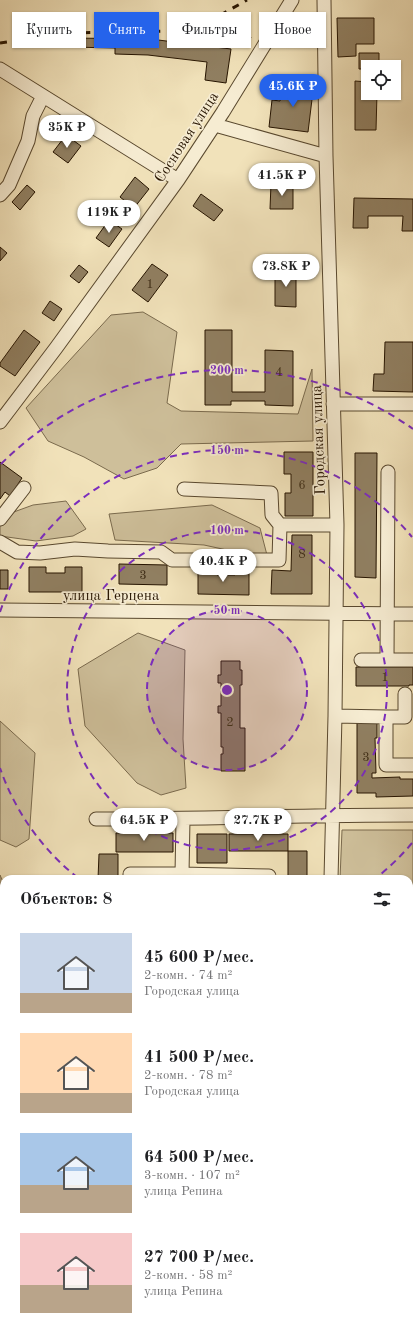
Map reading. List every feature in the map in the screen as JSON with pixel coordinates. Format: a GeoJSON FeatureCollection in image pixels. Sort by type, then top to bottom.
{"type":"FeatureCollection","features":[{"type":"Feature","properties":{"kind":"street","name":"Сосновая улица"},"geometry":{"type":"LineString","coordinates":[[0,422],[56,348],[178,180],[215,125],[292,0]]}},
{"type":"Feature","properties":{"kind":"street","name":"Городская улица"},"geometry":{"type":"LineString","coordinates":[[324,0],[326,156],[337,525],[335,716],[331,875]]}},
{"type":"Feature","properties":{"kind":"street"},"geometry":{"type":"LineString","coordinates":[[0,69],[178,180]]}},
{"type":"Feature","properties":{"kind":"street"},"geometry":{"type":"LineString","coordinates":[[0,195],[9,185],[28,141],[33,116],[44,96]]}},
{"type":"Feature","properties":{"kind":"street"},"geometry":{"type":"LineString","coordinates":[[215,125],[326,156]]}},
{"type":"Feature","properties":{"kind":"street"},"geometry":{"type":"LineString","coordinates":[[333,404],[413,404]]}},
{"type":"Feature","properties":{"kind":"street"},"geometry":{"type":"LineString","coordinates":[[387,660],[388,472]]}},
{"type":"Feature","properties":{"kind":"street"},"geometry":{"type":"LineString","coordinates":[[0,519],[24,488]]}},
{"type":"Feature","properties":{"kind":"street"},"geometry":{"type":"LineString","coordinates":[[0,542],[17,552],[40,554],[76,549],[161,552],[172,560],[279,560],[280,525],[272,515],[271,493],[184,489]]}},
{"type":"Feature","properties":{"kind":"street"},"geometry":{"type":"LineString","coordinates":[[280,525],[337,525]]}},
{"type":"Feature","properties":{"kind":"street","name":"улица Герцена"},"geometry":{"type":"LineString","coordinates":[[0,610],[413,614]]}},
{"type":"Feature","properties":{"kind":"street"},"geometry":{"type":"LineString","coordinates":[[361,660],[413,660]]}},
{"type":"Feature","properties":{"kind":"street"},"geometry":{"type":"LineString","coordinates":[[335,716],[405,717],[405,694]]}},
{"type":"Feature","properties":{"kind":"street"},"geometry":{"type":"LineString","coordinates":[[386,717],[386,765],[413,765]]}},
{"type":"Feature","properties":{"kind":"street"},"geometry":{"type":"LineString","coordinates":[[96,819],[413,815]]}},
{"type":"Feature","properties":{"kind":"street"},"geometry":{"type":"LineString","coordinates":[[182,875],[183,819]]}},
{"type":"Feature","properties":{"kind":"street"},"geometry":{"type":"LineString","coordinates":[[130,875],[147,875]]}},
{"type":"Feature","properties":{"kind":"shaded area"},"geometry":{"type":"Polygon","coordinates":[[[143,312],[177,332],[167,403],[181,411],[298,414],[312,369],[313,441],[181,444],[157,468],[124,479],[84,457],[48,441],[26,408],[111,315],[143,312]]]}},
{"type":"Feature","properties":{"kind":"shaded area"},"geometry":{"type":"Polygon","coordinates":[[[66,501],[86,529],[73,536],[36,541],[0,536],[0,517],[33,505],[66,501]]]}},
{"type":"Feature","properties":{"kind":"shaded area"},"geometry":{"type":"Polygon","coordinates":[[[212,505],[260,528],[268,559],[204,545],[115,540],[109,514],[212,505]]]}},
{"type":"Feature","properties":{"kind":"shaded area"},"geometry":{"type":"Polygon","coordinates":[[[138,633],[185,650],[183,739],[186,788],[161,795],[137,783],[85,726],[78,669],[138,633]]]}},
{"type":"Feature","properties":{"kind":"shaded area"},"geometry":{"type":"Polygon","coordinates":[[[0,721],[35,753],[29,839],[16,847],[0,840],[0,721]]]}},
{"type":"Feature","properties":{"kind":"shaded area"},"geometry":{"type":"Polygon","coordinates":[[[342,830],[413,830],[413,875],[340,875],[342,830]]]}},
{"type":"Feature","properties":{"kind":"building"},"geometry":{"type":"Polygon","coordinates":[[[337,18],[374,18],[374,44],[356,44],[356,56],[338,57],[337,18]]]}},
{"type":"Feature","properties":{"kind":"building"},"geometry":{"type":"Polygon","coordinates":[[[86,38],[94,38],[94,48],[86,47],[86,38]]]}},
{"type":"Feature","properties":{"kind":"building"},"geometry":{"type":"Polygon","coordinates":[[[159,40],[167,41],[167,48],[231,49],[226,83],[205,80],[207,62],[148,55],[115,54],[115,48],[159,48],[159,40]]]}},
{"type":"Feature","properties":{"kind":"building"},"geometry":{"type":"Polygon","coordinates":[[[359,53],[379,53],[379,60],[361,60],[361,69],[359,69],[359,53]]]}},
{"type":"Feature","properties":{"kind":"building"},"geometry":{"type":"Polygon","coordinates":[[[292,80],[314,83],[308,132],[269,127],[272,100],[280,101],[281,92],[291,93],[292,80]]]}},
{"type":"Feature","properties":{"kind":"building"},"geometry":{"type":"Polygon","coordinates":[[[355,81],[361,81],[361,100],[377,100],[376,130],[355,130],[355,81]]]}},
{"type":"Feature","properties":{"kind":"building"},"geometry":{"type":"Polygon","coordinates":[[[66,135],[81,146],[68,163],[53,152],[66,135]]]}},
{"type":"Feature","properties":{"kind":"building"},"geometry":{"type":"Polygon","coordinates":[[[135,177],[149,189],[134,208],[120,197],[135,177]]]}},
{"type":"Feature","properties":{"kind":"building"},"geometry":{"type":"Polygon","coordinates":[[[271,184],[293,184],[293,209],[270,209],[271,184]]]}},
{"type":"Feature","properties":{"kind":"building"},"geometry":{"type":"Polygon","coordinates":[[[27,185],[35,192],[20,210],[12,202],[27,185]]]}},
{"type":"Feature","properties":{"kind":"building"},"geometry":{"type":"Polygon","coordinates":[[[201,194],[223,210],[214,221],[193,206],[201,194]]]}},
{"type":"Feature","properties":{"kind":"building"},"geometry":{"type":"Polygon","coordinates":[[[354,198],[413,199],[413,231],[402,231],[403,216],[368,216],[368,228],[353,228],[354,198]]]}},
{"type":"Feature","properties":{"kind":"building"},"geometry":{"type":"Polygon","coordinates":[[[109,220],[122,229],[109,247],[96,238],[109,220]]]}},
{"type":"Feature","properties":{"kind":"building"},"geometry":{"type":"Polygon","coordinates":[[[0,247],[7,253],[0,261],[0,247]]]}},
{"type":"Feature","properties":{"kind":"building"},"geometry":{"type":"Polygon","coordinates":[[[152,264],[168,275],[148,302],[132,290],[152,264]]]}},
{"type":"Feature","properties":{"kind":"building"},"geometry":{"type":"Polygon","coordinates":[[[79,265],[88,272],[79,283],[70,276],[79,265]]]}},
{"type":"Feature","properties":{"kind":"building"},"geometry":{"type":"Polygon","coordinates":[[[275,270],[296,270],[296,307],[275,306],[275,270]]]}},
{"type":"Feature","properties":{"kind":"building"},"geometry":{"type":"Polygon","coordinates":[[[50,301],[62,309],[54,321],[42,313],[50,301]]]}},
{"type":"Feature","properties":{"kind":"building"},"geometry":{"type":"Polygon","coordinates":[[[24,330],[40,342],[15,376],[0,366],[0,363],[24,330]]]}},
{"type":"Feature","properties":{"kind":"building"},"geometry":{"type":"Polygon","coordinates":[[[205,330],[232,330],[232,392],[265,392],[265,350],[293,351],[293,406],[265,405],[265,401],[231,401],[231,405],[205,405],[205,330]]]}},
{"type":"Feature","properties":{"kind":"building"},"geometry":{"type":"Polygon","coordinates":[[[385,342],[413,342],[413,392],[373,391],[374,374],[384,374],[385,342]]]}},
{"type":"Feature","properties":{"kind":"building"},"geometry":{"type":"Polygon","coordinates":[[[284,452],[313,452],[313,516],[285,516],[285,493],[291,493],[291,474],[284,474],[284,452]]]}},
{"type":"Feature","properties":{"kind":"building"},"geometry":{"type":"Polygon","coordinates":[[[355,453],[377,453],[376,578],[355,577],[355,453]]]}},
{"type":"Feature","properties":{"kind":"building"},"geometry":{"type":"Polygon","coordinates":[[[0,462],[22,478],[10,496],[5,492],[0,499],[0,462]]]}},
{"type":"Feature","properties":{"kind":"building"},"geometry":{"type":"Polygon","coordinates":[[[292,535],[312,535],[312,594],[271,594],[272,570],[291,571],[292,535]]]}},
{"type":"Feature","properties":{"kind":"building"},"geometry":{"type":"Polygon","coordinates":[[[119,564],[167,565],[167,585],[119,584],[119,564]]]}},
{"type":"Feature","properties":{"kind":"building"},"geometry":{"type":"Polygon","coordinates":[[[29,567],[46,567],[46,573],[65,573],[65,567],[82,567],[82,592],[29,592],[29,567]]]}},
{"type":"Feature","properties":{"kind":"building"},"geometry":{"type":"Polygon","coordinates":[[[198,569],[217,569],[217,575],[235,575],[235,570],[249,570],[249,595],[198,594],[198,569]]]}},
{"type":"Feature","properties":{"kind":"building"},"geometry":{"type":"Polygon","coordinates":[[[0,570],[8,570],[8,589],[0,589],[0,570]]]}},
{"type":"Feature","properties":{"kind":"building"},"geometry":{"type":"Polygon","coordinates":[[[221,661],[240,661],[240,670],[242,670],[242,685],[240,685],[240,728],[245,728],[245,771],[221,771],[221,754],[223,754],[223,747],[221,747],[221,713],[218,713],[218,706],[221,706],[221,683],[218,683],[218,675],[221,675],[221,661]]]}},
{"type":"Feature","properties":{"kind":"building"},"geometry":{"type":"Polygon","coordinates":[[[356,667],[413,667],[413,685],[356,686],[356,667]]]}},
{"type":"Feature","properties":{"kind":"building"},"geometry":{"type":"Polygon","coordinates":[[[357,721],[377,721],[377,738],[375,738],[376,773],[372,773],[372,778],[400,777],[400,779],[413,779],[413,796],[376,797],[376,793],[357,793],[357,721]]]}},
{"type":"Feature","properties":{"kind":"building"},"geometry":{"type":"Polygon","coordinates":[[[116,833],[173,833],[173,852],[116,852],[116,833]]]}},
{"type":"Feature","properties":{"kind":"building"},"geometry":{"type":"Polygon","coordinates":[[[197,834],[227,834],[227,863],[197,863],[197,834]]]}},
{"type":"Feature","properties":{"kind":"building"},"geometry":{"type":"Polygon","coordinates":[[[229,834],[288,834],[288,851],[229,851],[229,834]]]}},
{"type":"Feature","properties":{"kind":"building"},"geometry":{"type":"Polygon","coordinates":[[[288,851],[307,851],[307,875],[288,875],[288,851]]]}},
{"type":"Feature","properties":{"kind":"building"},"geometry":{"type":"Polygon","coordinates":[[[99,854],[118,854],[118,875],[98,875],[99,854]]]}},
{"type":"Feature","properties":{"kind":"railway"},"geometry":{"type":"LineString","coordinates":[[0,43],[70,33],[170,31],[210,21],[247,0]]}}]}
